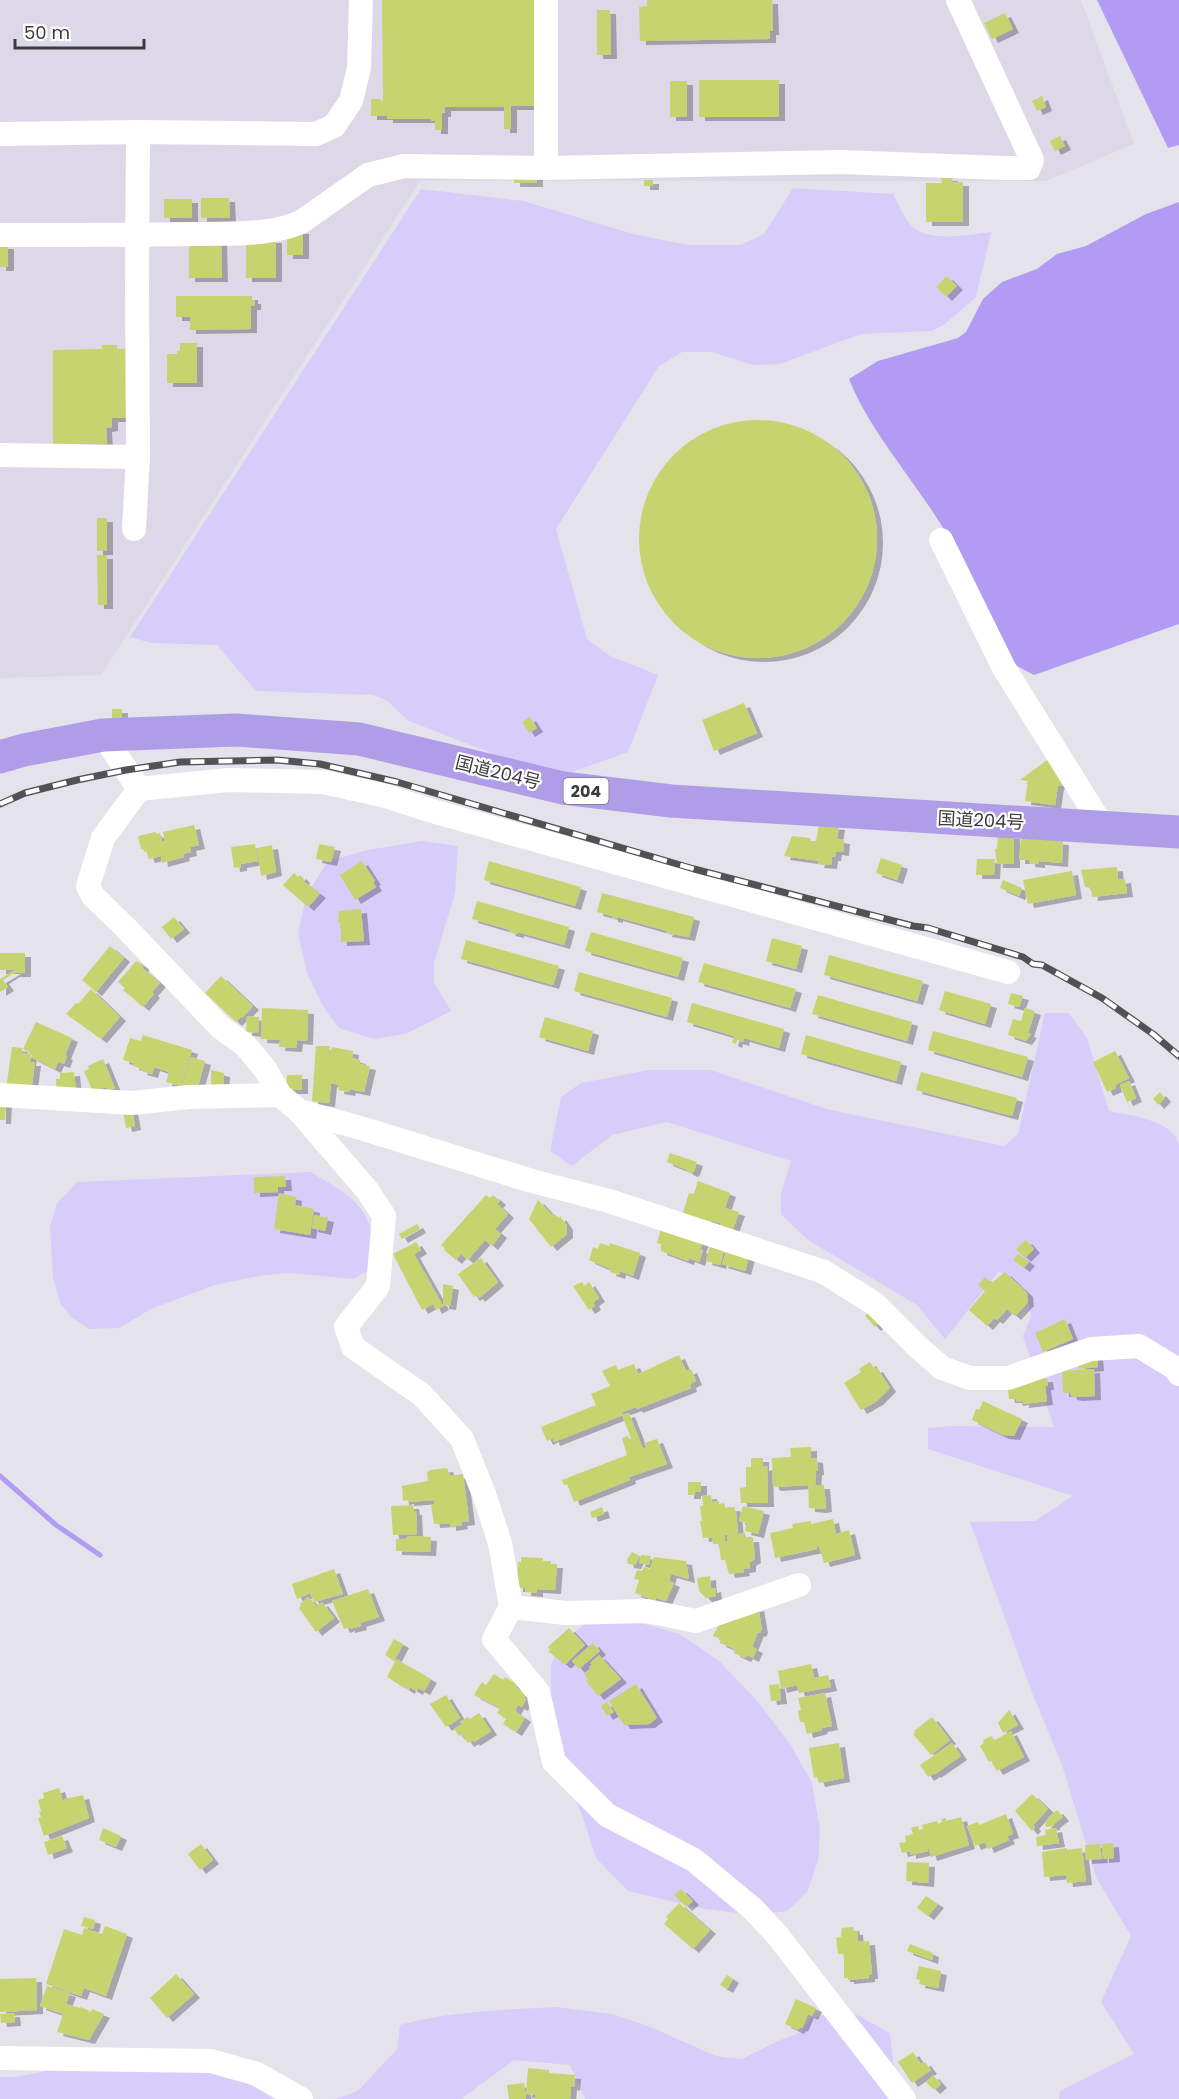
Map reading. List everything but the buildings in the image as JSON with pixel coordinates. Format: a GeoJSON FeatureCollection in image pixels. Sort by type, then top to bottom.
{"type":"FeatureCollection","features":[{"type":"Feature","properties":{"kind":"highway","name":"国道204号"},"geometry":{"type":"LineString","coordinates":[[0,757],[24,750],[103,735],[236,730],[359,739],[563,788],[671,801],[1179,832]]}},
{"type":"Feature","properties":{"kind":"street"},"geometry":{"type":"LineString","coordinates":[[0,134],[138,132],[316,134],[334,126],[351,101],[359,68],[361,0]]}},
{"type":"Feature","properties":{"kind":"street"},"geometry":{"type":"LineString","coordinates":[[546,0],[546,168]]}},
{"type":"Feature","properties":{"kind":"street"},"geometry":{"type":"LineString","coordinates":[[0,235],[137,235],[257,232],[289,228],[368,175],[404,166],[546,168],[841,162],[1029,168],[1032,160],[958,0]]}},
{"type":"Feature","properties":{"kind":"street"},"geometry":{"type":"LineString","coordinates":[[134,529],[138,457],[138,132]]}},
{"type":"Feature","properties":{"kind":"street"},"geometry":{"type":"LineString","coordinates":[[0,455],[138,457]]}},
{"type":"Feature","properties":{"kind":"street"},"geometry":{"type":"LineString","coordinates":[[941,540],[1004,668],[1103,827]]}},
{"type":"Feature","properties":{"kind":"street"},"geometry":{"type":"LineString","coordinates":[[103,735],[140,789]]}},
{"type":"Feature","properties":{"kind":"street"},"geometry":{"type":"LineString","coordinates":[[904,2099],[778,1936],[753,1909],[694,1860],[607,1815],[554,1762],[538,1692],[494,1639],[511,1607],[500,1543],[462,1439],[422,1395],[353,1347],[346,1327],[378,1286],[384,1216],[367,1190],[299,1111],[280,1095],[264,1068],[245,1045],[220,1027],[93,896],[88,886],[103,838],[140,789],[229,780],[323,782],[386,796],[432,811],[1008,972]]}},
{"type":"Feature","properties":{"kind":"street"},"geometry":{"type":"LineString","coordinates":[[0,1095],[132,1102],[189,1097],[280,1095]]}},
{"type":"Feature","properties":{"kind":"street"},"geometry":{"type":"LineString","coordinates":[[299,1111],[532,1181],[609,1201],[824,1272],[875,1304],[942,1368],[970,1378],[1008,1378],[1090,1349],[1139,1346],[1174,1368],[1179,1374]]}},
{"type":"Feature","properties":{"kind":"street"},"geometry":{"type":"LineString","coordinates":[[511,1607],[567,1613],[647,1611],[696,1621],[799,1585]]}},
{"type":"Feature","properties":{"kind":"street"},"geometry":{"type":"LineString","coordinates":[[0,2058],[211,2061],[257,2074],[301,2099]]}},
{"type":"Feature","properties":{"kind":"shaded area"},"geometry":{"type":"Polygon","coordinates":[[[0,0],[1081,0],[1134,144],[1046,181],[420,181],[101,675],[0,678],[0,0]]]}},
{"type":"Feature","properties":{"kind":"shaded area"},"geometry":{"type":"Polygon","coordinates":[[[1097,0],[1179,0],[1179,145],[1168,148],[1097,0]]]}},
{"type":"Feature","properties":{"kind":"shaded area"},"geometry":{"type":"Polygon","coordinates":[[[793,188],[893,194],[910,224],[920,232],[929,235],[972,235],[991,232],[976,297],[945,324],[932,331],[861,334],[780,364],[753,365],[712,352],[682,352],[659,366],[556,529],[587,639],[610,656],[658,675],[628,752],[572,772],[530,768],[409,721],[386,700],[373,695],[256,691],[217,645],[151,643],[130,637],[421,189],[523,201],[633,234],[688,245],[741,245],[764,234],[793,188]]]}},
{"type":"Feature","properties":{"kind":"shaded area"},"geometry":{"type":"Polygon","coordinates":[[[1179,202],[1179,624],[1034,675],[1015,665],[950,540],[879,435],[849,379],[878,361],[958,338],[966,332],[983,299],[1002,282],[1037,269],[1057,254],[1086,246],[1146,214],[1179,202]]]}},
{"type":"Feature","properties":{"kind":"shaded area"},"geometry":{"type":"Polygon","coordinates":[[[422,841],[458,846],[455,893],[434,963],[434,983],[451,1011],[405,1034],[373,1039],[339,1028],[324,1008],[307,973],[298,933],[307,894],[328,861],[368,850],[422,841]]]}},
{"type":"Feature","properties":{"kind":"shaded area"},"geometry":{"type":"Polygon","coordinates":[[[1045,1013],[1069,1013],[1087,1038],[1109,1111],[1160,1124],[1175,1136],[1179,1145],[1179,2099],[1059,2099],[1060,2091],[1134,2054],[1101,2002],[1131,1936],[1097,1879],[1062,1765],[1031,1690],[970,1522],[1035,1521],[1073,1496],[928,1449],[928,1428],[953,1426],[1054,1427],[1023,1336],[1031,1316],[1025,1288],[999,1271],[945,1339],[917,1305],[808,1240],[781,1214],[781,1193],[791,1161],[667,1122],[612,1135],[572,1166],[550,1151],[561,1097],[581,1083],[649,1070],[711,1070],[826,1109],[1004,1146],[1018,1134],[1045,1013]]]}},
{"type":"Feature","properties":{"kind":"shaded area"},"geometry":{"type":"Polygon","coordinates":[[[310,1172],[351,1199],[361,1208],[368,1220],[373,1249],[371,1269],[354,1279],[289,1273],[259,1276],[215,1285],[151,1309],[119,1328],[89,1329],[71,1317],[60,1303],[53,1278],[50,1227],[57,1203],[77,1182],[310,1172]]]}},
{"type":"Feature","properties":{"kind":"shaded area"},"geometry":{"type":"Polygon","coordinates":[[[591,1619],[634,1621],[680,1634],[719,1661],[758,1702],[790,1744],[812,1783],[820,1829],[818,1861],[807,1892],[787,1911],[754,1915],[705,1909],[628,1891],[596,1858],[581,1812],[564,1775],[551,1697],[551,1664],[562,1642],[591,1619]]]}},
{"type":"Feature","properties":{"kind":"shaded area"},"geometry":{"type":"Polygon","coordinates":[[[556,2007],[612,2014],[648,2026],[716,2056],[742,2059],[802,2032],[810,2018],[825,2015],[857,2015],[890,2033],[893,2061],[902,2099],[585,2099],[570,2065],[514,2060],[461,2099],[335,2099],[358,2091],[397,2049],[400,2025],[458,2014],[556,2007]]]}},
{"type":"Feature","properties":{"kind":"shaded area"},"geometry":{"type":"Polygon","coordinates":[[[191,2068],[242,2079],[273,2099],[0,2099],[0,2077],[16,2077],[55,2069],[191,2068]]]}},
{"type":"Feature","properties":{"kind":"waterway"},"geometry":{"type":"LineString","coordinates":[[0,1476],[56,1525],[100,1555]]}},
{"type":"Feature","properties":{"kind":"railway"},"geometry":{"type":"LineString","coordinates":[[0,804],[25,793],[77,780],[180,762],[277,760],[320,764],[397,782],[694,869],[928,928],[1023,957],[1102,998],[1153,1034],[1179,1056]]}}]}
